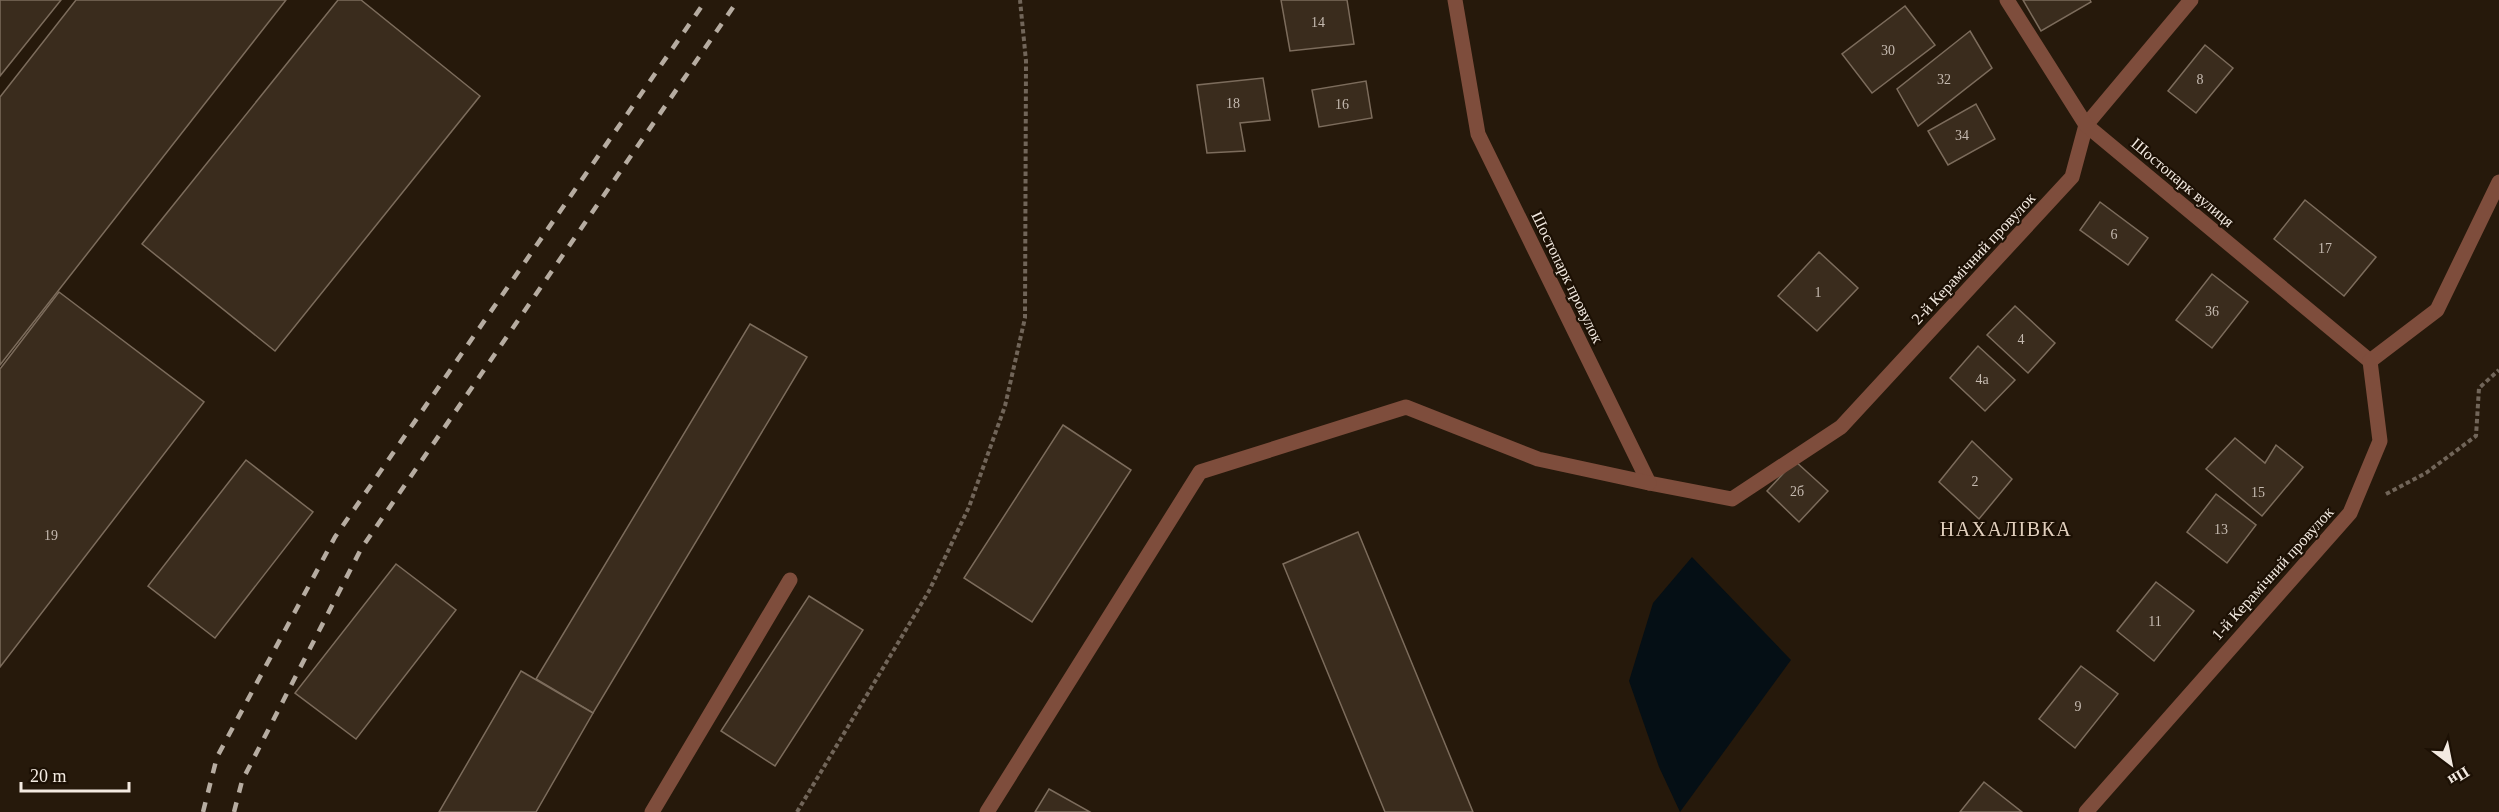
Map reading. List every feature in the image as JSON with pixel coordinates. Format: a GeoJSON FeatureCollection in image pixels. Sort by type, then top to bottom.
{"type":"FeatureCollection","features":[{"type":"Feature","properties":{"kind":"street","name":"Шостопарк провулок"},"geometry":{"type":"LineString","coordinates":[[1455,0],[1478,134],[1649,483]]}},
{"type":"Feature","properties":{"kind":"street","name":"Шостопарк вулиця"},"geometry":{"type":"LineString","coordinates":[[2007,0],[2086,125],[2370,361]]}},
{"type":"Feature","properties":{"kind":"street","name":"2-й Керамічний провулок"},"geometry":{"type":"LineString","coordinates":[[1649,483],[1732,499],[1841,427],[2072,177],[2086,125],[2191,0]]}},
{"type":"Feature","properties":{"kind":"street"},"geometry":{"type":"LineString","coordinates":[[2370,361],[2437,310],[2499,182]]}},
{"type":"Feature","properties":{"kind":"street","name":"1-й Керамічний провулок"},"geometry":{"type":"LineString","coordinates":[[2086,812],[2350,513],[2380,441],[2370,361]]}},
{"type":"Feature","properties":{"kind":"street"},"geometry":{"type":"LineString","coordinates":[[987,812],[1200,472],[1407,407],[1538,459],[1649,483]]}},
{"type":"Feature","properties":{"kind":"street"},"geometry":{"type":"LineString","coordinates":[[652,812],[790,580]]}},
{"type":"Feature","properties":{"kind":"path"},"geometry":{"type":"LineString","coordinates":[[797,812],[929,591],[969,507],[1005,406],[1025,318],[1026,61],[1020,0]]}},
{"type":"Feature","properties":{"kind":"path"},"geometry":{"type":"LineString","coordinates":[[2350,513],[2426,473],[2476,436],[2479,388],[2499,370]]}},
{"type":"Feature","properties":{"kind":"shaded area"},"geometry":{"type":"Polygon","coordinates":[[[1692,557],[1791,660],[1680,812],[1659,767],[1629,681],[1653,603],[1692,557]]]}},
{"type":"Feature","properties":{"kind":"building"},"geometry":{"type":"Polygon","coordinates":[[[0,0],[61,0],[0,76],[0,0]]]}},
{"type":"Feature","properties":{"kind":"building"},"geometry":{"type":"Polygon","coordinates":[[[76,0],[286,0],[0,365],[0,97],[76,0]]]}},
{"type":"Feature","properties":{"kind":"building"},"geometry":{"type":"Polygon","coordinates":[[[338,0],[361,0],[480,96],[275,351],[142,244],[338,0]]]}},
{"type":"Feature","properties":{"kind":"building"},"geometry":{"type":"Polygon","coordinates":[[[1281,0],[1347,0],[1354,44],[1290,51],[1281,0]]]}},
{"type":"Feature","properties":{"kind":"building"},"geometry":{"type":"Polygon","coordinates":[[[2023,0],[2090,0],[2091,2],[2041,31],[2023,0]]]}},
{"type":"Feature","properties":{"kind":"building"},"geometry":{"type":"Polygon","coordinates":[[[1905,6],[1935,45],[1872,93],[1842,54],[1905,6]]]}},
{"type":"Feature","properties":{"kind":"building"},"geometry":{"type":"Polygon","coordinates":[[[1970,31],[1992,68],[1918,126],[1897,89],[1970,31]]]}},
{"type":"Feature","properties":{"kind":"building"},"geometry":{"type":"Polygon","coordinates":[[[2205,45],[2233,68],[2196,113],[2168,91],[2205,45]]]}},
{"type":"Feature","properties":{"kind":"building"},"geometry":{"type":"Polygon","coordinates":[[[1263,78],[1270,120],[1240,123],[1245,151],[1207,153],[1197,85],[1263,78]]]}},
{"type":"Feature","properties":{"kind":"building"},"geometry":{"type":"Polygon","coordinates":[[[1366,81],[1372,118],[1319,127],[1312,90],[1366,81]]]}},
{"type":"Feature","properties":{"kind":"building"},"geometry":{"type":"Polygon","coordinates":[[[1976,104],[1995,139],[1948,165],[1928,131],[1976,104]]]}},
{"type":"Feature","properties":{"kind":"building"},"geometry":{"type":"Polygon","coordinates":[[[2305,200],[2376,257],[2344,296],[2274,239],[2305,200]]]}},
{"type":"Feature","properties":{"kind":"building"},"geometry":{"type":"Polygon","coordinates":[[[2100,202],[2148,238],[2128,265],[2080,230],[2100,202]]]}},
{"type":"Feature","properties":{"kind":"building"},"geometry":{"type":"Polygon","coordinates":[[[1819,252],[1858,288],[1817,331],[1778,296],[1819,252]]]}},
{"type":"Feature","properties":{"kind":"building"},"geometry":{"type":"Polygon","coordinates":[[[2212,274],[2248,302],[2212,348],[2176,320],[2212,274]]]}},
{"type":"Feature","properties":{"kind":"building"},"geometry":{"type":"Polygon","coordinates":[[[59,292],[204,402],[0,667],[0,369],[59,292]]]}},
{"type":"Feature","properties":{"kind":"building"},"geometry":{"type":"Polygon","coordinates":[[[2015,306],[2055,343],[2028,373],[1987,335],[2015,306]]]}},
{"type":"Feature","properties":{"kind":"building"},"geometry":{"type":"Polygon","coordinates":[[[750,324],[807,357],[593,713],[536,679],[750,324]]]}},
{"type":"Feature","properties":{"kind":"building"},"geometry":{"type":"Polygon","coordinates":[[[1978,346],[2015,380],[1985,411],[1950,378],[1978,346]]]}},
{"type":"Feature","properties":{"kind":"building"},"geometry":{"type":"Polygon","coordinates":[[[1063,425],[1131,470],[1032,622],[964,578],[1063,425]]]}},
{"type":"Feature","properties":{"kind":"building"},"geometry":{"type":"Polygon","coordinates":[[[2235,438],[2265,463],[2276,445],[2303,467],[2262,516],[2206,469],[2235,438]]]}},
{"type":"Feature","properties":{"kind":"building"},"geometry":{"type":"Polygon","coordinates":[[[1972,441],[2012,479],[1979,519],[1939,482],[1972,441]]]}},
{"type":"Feature","properties":{"kind":"building"},"geometry":{"type":"Polygon","coordinates":[[[246,460],[313,512],[215,638],[148,586],[246,460]]]}},
{"type":"Feature","properties":{"kind":"building"},"geometry":{"type":"Polygon","coordinates":[[[1795,461],[1828,491],[1799,522],[1767,491],[1795,461]]]}},
{"type":"Feature","properties":{"kind":"building"},"geometry":{"type":"Polygon","coordinates":[[[2216,494],[2256,525],[2227,563],[2187,532],[2216,494]]]}},
{"type":"Feature","properties":{"kind":"building"},"geometry":{"type":"Polygon","coordinates":[[[1358,532],[1473,812],[1385,812],[1283,564],[1358,532]]]}},
{"type":"Feature","properties":{"kind":"building"},"geometry":{"type":"Polygon","coordinates":[[[396,564],[456,610],[356,739],[295,693],[396,564]]]}},
{"type":"Feature","properties":{"kind":"building"},"geometry":{"type":"Polygon","coordinates":[[[2156,582],[2194,611],[2154,661],[2117,631],[2156,582]]]}},
{"type":"Feature","properties":{"kind":"building"},"geometry":{"type":"Polygon","coordinates":[[[809,596],[863,630],[775,766],[721,731],[809,596]]]}},
{"type":"Feature","properties":{"kind":"building"},"geometry":{"type":"Polygon","coordinates":[[[2081,666],[2118,694],[2075,748],[2039,719],[2081,666]]]}},
{"type":"Feature","properties":{"kind":"building"},"geometry":{"type":"Polygon","coordinates":[[[521,671],[593,713],[536,812],[439,812],[521,671]]]}},
{"type":"Feature","properties":{"kind":"building"},"geometry":{"type":"Polygon","coordinates":[[[1984,782],[2022,812],[1960,812],[1984,782]]]}},
{"type":"Feature","properties":{"kind":"building"},"geometry":{"type":"Polygon","coordinates":[[[1049,789],[1090,812],[1035,812],[1049,789]]]}},
{"type":"Feature","properties":{"kind":"railway"},"geometry":{"type":"LineString","coordinates":[[203,812],[217,757],[335,537],[706,0]]}},
{"type":"Feature","properties":{"kind":"railway"},"geometry":{"type":"LineString","coordinates":[[234,812],[242,781],[361,549],[738,0]]}},
{"type":"Feature","properties":{"kind":"district","name":"НАХАЛІВКА"},"geometry":{"type":"Point","coordinates":[2006,529]}}]}
